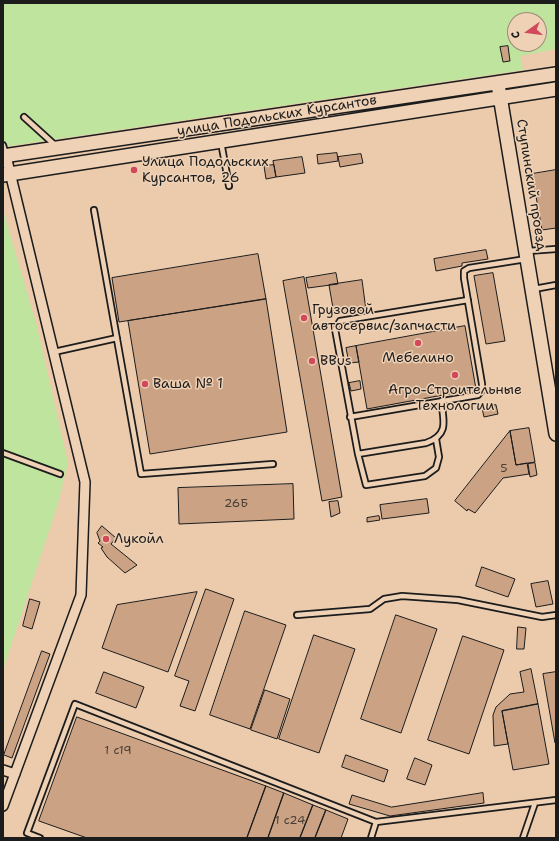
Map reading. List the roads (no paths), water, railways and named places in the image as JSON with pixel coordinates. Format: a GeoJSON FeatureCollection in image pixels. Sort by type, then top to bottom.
{"type":"FeatureCollection","features":[{"type":"Feature","properties":{"kind":"main road","name":"улица Подольских Курсантов"},"geometry":{"type":"LineString","coordinates":[[4,152],[58,148],[556,74]]}},
{"type":"Feature","properties":{"kind":"main road","name":"Ступинский проезд"},"geometry":{"type":"LineString","coordinates":[[498,83],[532,290],[550,383],[556,434]]}},
{"type":"Feature","properties":{"kind":"main road","name":"улица Подольских Курсантов"},"geometry":{"type":"LineString","coordinates":[[7,174],[556,89]]}},
{"type":"Feature","properties":{"kind":"street"},"geometry":{"type":"LineString","coordinates":[[3,806],[81,595],[85,482],[54,352],[7,174],[4,152]]}},
{"type":"Feature","properties":{"kind":"street"},"geometry":{"type":"LineString","coordinates":[[3,770],[15,774]]}},
{"type":"Feature","properties":{"kind":"lane"},"geometry":{"type":"LineString","coordinates":[[24,117],[58,148]]}},
{"type":"Feature","properties":{"kind":"lane"},"geometry":{"type":"LineString","coordinates":[[221,141],[229,186]]}},
{"type":"Feature","properties":{"kind":"lane"},"geometry":{"type":"LineString","coordinates":[[94,210],[141,474],[273,464]]}},
{"type":"Feature","properties":{"kind":"lane"},"geometry":{"type":"LineString","coordinates":[[350,417],[478,395],[482,390],[464,271],[469,268],[556,249]]}},
{"type":"Feature","properties":{"kind":"lane"},"geometry":{"type":"LineString","coordinates":[[532,290],[556,285]]}},
{"type":"Feature","properties":{"kind":"lane"},"geometry":{"type":"LineString","coordinates":[[436,439],[439,458],[436,468],[425,476],[366,485],[350,417],[335,334],[337,324],[340,321],[468,300]]}},
{"type":"Feature","properties":{"kind":"lane"},"geometry":{"type":"LineString","coordinates":[[54,352],[117,338]]}},
{"type":"Feature","properties":{"kind":"lane"},"geometry":{"type":"LineString","coordinates":[[358,454],[426,443],[436,439],[442,432],[444,424],[440,401]]}},
{"type":"Feature","properties":{"kind":"lane"},"geometry":{"type":"LineString","coordinates":[[3,453],[60,474]]}},
{"type":"Feature","properties":{"kind":"lane"},"geometry":{"type":"LineString","coordinates":[[297,615],[370,609],[384,599],[402,596],[458,600],[542,617],[556,615]]}},
{"type":"Feature","properties":{"kind":"lane"},"geometry":{"type":"LineString","coordinates":[[40,838],[26,833],[75,704],[376,822],[556,800]]}},
{"type":"Feature","properties":{"kind":"lane"},"geometry":{"type":"LineString","coordinates":[[523,838],[535,803]]}},
{"type":"Feature","properties":{"kind":"lane"},"geometry":{"type":"LineString","coordinates":[[371,838],[376,822]]}},
{"type":"Feature","properties":{"kind":"place","name":"Улица Подольских Курсантов, 26"},"geometry":{"type":"Point","coordinates":[134,170]}},
{"type":"Feature","properties":{"kind":"place","name":"Грузовой автосервис/запчасти"},"geometry":{"type":"Point","coordinates":[304,318]}},
{"type":"Feature","properties":{"kind":"place","name":"Мебелино"},"geometry":{"type":"Point","coordinates":[418,343]}},
{"type":"Feature","properties":{"kind":"place","name":"BBus"},"geometry":{"type":"Point","coordinates":[312,361]}},
{"type":"Feature","properties":{"kind":"place","name":"Агро-Строительные Технологии"},"geometry":{"type":"Point","coordinates":[455,375]}},
{"type":"Feature","properties":{"kind":"place","name":"Ваша № 1"},"geometry":{"type":"Point","coordinates":[145,384]}},
{"type":"Feature","properties":{"kind":"place","name":"Лукойл"},"geometry":{"type":"Point","coordinates":[106,539]}}]}
